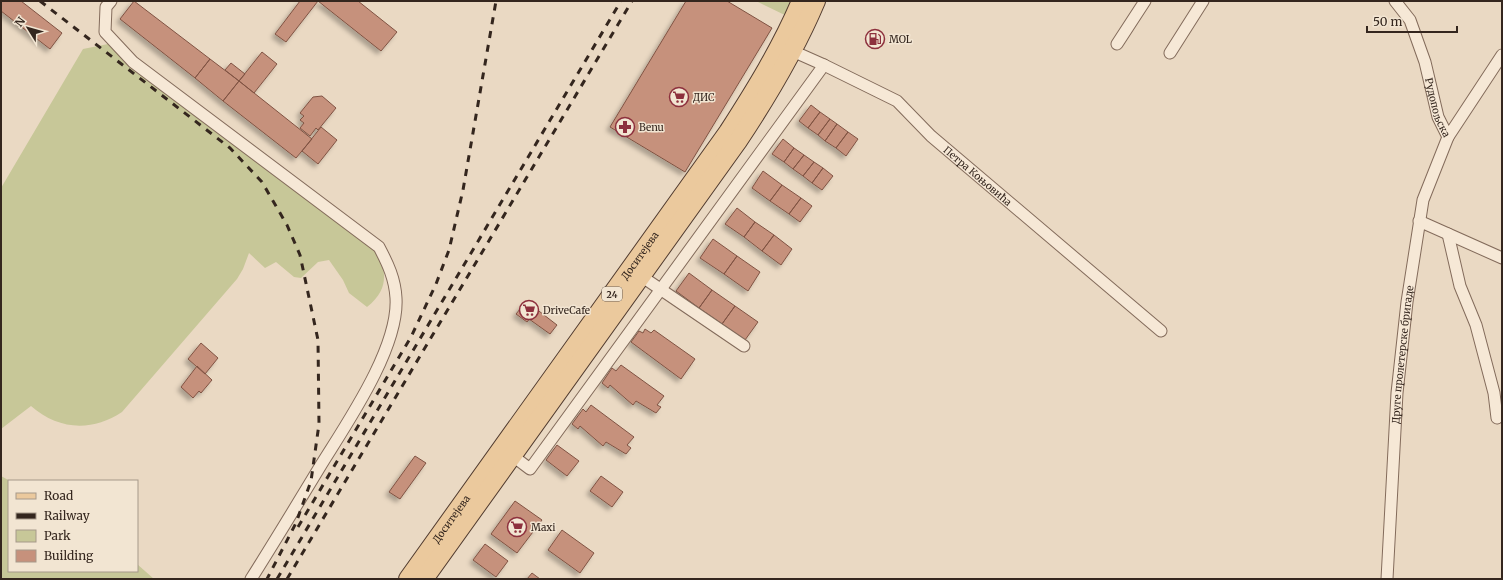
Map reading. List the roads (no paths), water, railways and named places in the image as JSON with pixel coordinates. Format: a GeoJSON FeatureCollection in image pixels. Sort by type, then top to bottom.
{"type":"FeatureCollection","features":[{"type":"Feature","properties":{"kind":"main road","name":"Доситејева"},"geometry":{"type":"LineString","coordinates":[[424,579],[507,452],[754,92],[787,49],[801,1]]}},
{"type":"Feature","properties":{"kind":"main road","name":"Доситејева"},"geometry":{"type":"LineString","coordinates":[[408,579],[641,276],[738,141],[787,49],[816,1]]}},
{"type":"Feature","properties":{"kind":"street"},"geometry":{"type":"LineString","coordinates":[[1117,44],[1145,1]]}},
{"type":"Feature","properties":{"kind":"street"},"geometry":{"type":"LineString","coordinates":[[1170,53],[1203,1]]}},
{"type":"Feature","properties":{"kind":"street","name":"Рудопољска"},"geometry":{"type":"LineString","coordinates":[[1395,1],[1410,20],[1425,62],[1438,117],[1448,137]]}},
{"type":"Feature","properties":{"kind":"street"},"geometry":{"type":"LineString","coordinates":[[108,4],[105,32],[133,62],[379,247],[392,271],[396,299],[394,323],[385,350],[369,387],[251,579]]}},
{"type":"Feature","properties":{"kind":"street","name":"Петра Коњовића"},"geometry":{"type":"LineString","coordinates":[[787,49],[824,65],[900,103],[931,136],[1161,331]]}},
{"type":"Feature","properties":{"kind":"street","name":"Рудопољска"},"geometry":{"type":"LineString","coordinates":[[1448,137],[1502,55]]}},
{"type":"Feature","properties":{"kind":"street"},"geometry":{"type":"LineString","coordinates":[[507,452],[530,469],[662,290],[824,65]]}},
{"type":"Feature","properties":{"kind":"street","name":"Друге пролетерске бригаде"},"geometry":{"type":"LineString","coordinates":[[1387,579],[1397,394],[1407,302],[1420,221],[1428,186],[1448,137]]}},
{"type":"Feature","properties":{"kind":"street"},"geometry":{"type":"LineString","coordinates":[[1420,221],[1502,258]]}},
{"type":"Feature","properties":{"kind":"street"},"geometry":{"type":"LineString","coordinates":[[1448,234],[1460,286],[1476,325],[1494,392],[1497,418]]}},
{"type":"Feature","properties":{"kind":"street"},"geometry":{"type":"LineString","coordinates":[[641,276],[744,346]]}},
{"type":"Feature","properties":{"kind":"railway"},"geometry":{"type":"LineString","coordinates":[[40,1],[230,148],[262,182],[287,225],[300,255],[318,340],[319,424],[311,481],[296,523],[267,579]]}},
{"type":"Feature","properties":{"kind":"railway"},"geometry":{"type":"LineString","coordinates":[[298,527],[411,337],[436,284],[449,250],[463,190],[496,1]]}},
{"type":"Feature","properties":{"kind":"railway"},"geometry":{"type":"LineString","coordinates":[[277,579],[621,1]]}},
{"type":"Feature","properties":{"kind":"railway"},"geometry":{"type":"LineString","coordinates":[[287,579],[632,1]]}},
{"type":"Feature","properties":{"kind":"place","name":"MOL"},"geometry":{"type":"Point","coordinates":[875,39]}},
{"type":"Feature","properties":{"kind":"place","name":"ДИС"},"geometry":{"type":"Point","coordinates":[679,97]}},
{"type":"Feature","properties":{"kind":"place","name":"Benu"},"geometry":{"type":"Point","coordinates":[625,127]}},
{"type":"Feature","properties":{"kind":"place","name":"DriveCafe"},"geometry":{"type":"Point","coordinates":[529,310]}},
{"type":"Feature","properties":{"kind":"place","name":"Maxi"},"geometry":{"type":"Point","coordinates":[517,527]}}]}
